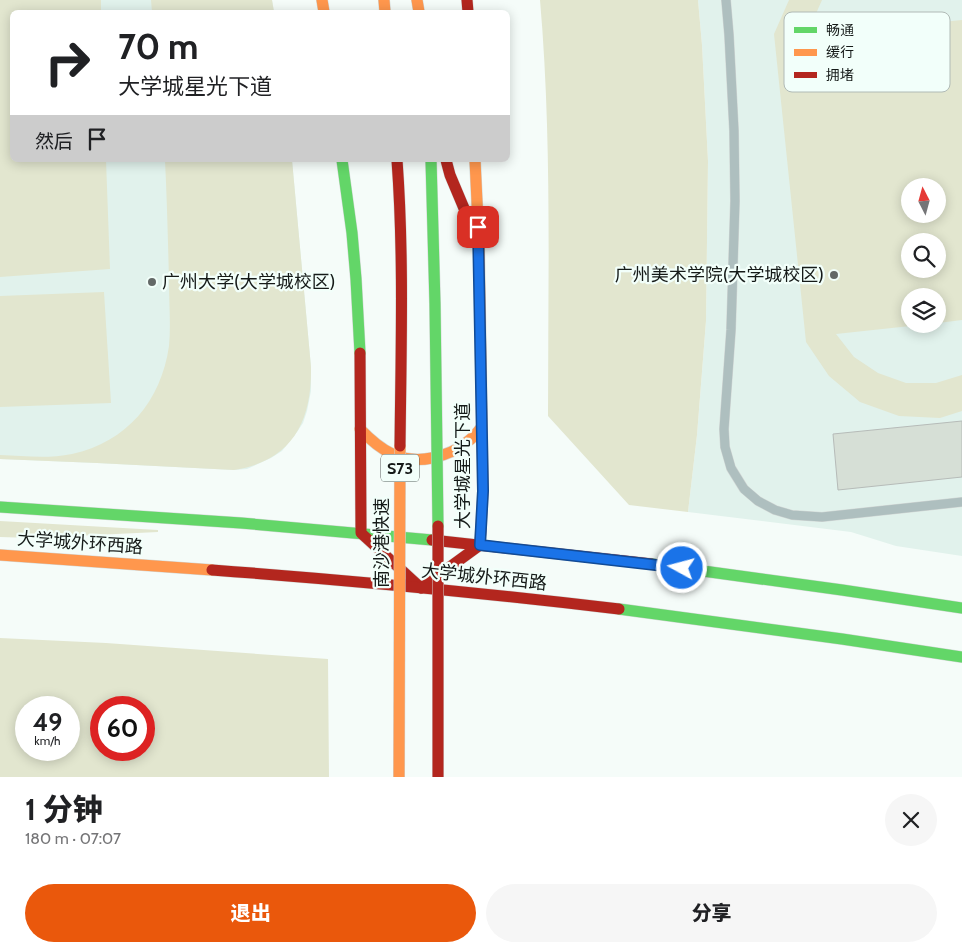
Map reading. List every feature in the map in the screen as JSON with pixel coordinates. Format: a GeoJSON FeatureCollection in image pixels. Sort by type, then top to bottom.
{"type":"FeatureCollection","features":[{"type":"Feature","properties":{"kind":"main road"},"geometry":{"type":"LineString","coordinates":[[342,162],[353,241],[357,297],[361,533],[421,588]]}},
{"type":"Feature","properties":{"kind":"main road","name":"南沙港快速"},"geometry":{"type":"LineString","coordinates":[[397,162],[401,270],[399,777]]}},
{"type":"Feature","properties":{"kind":"main road","name":"S73"},"geometry":{"type":"LineString","coordinates":[[431,162],[434,245],[439,626],[438,777]]}},
{"type":"Feature","properties":{"kind":"main road"},"geometry":{"type":"LineString","coordinates":[[447,162],[450,175],[479,244]]}},
{"type":"Feature","properties":{"kind":"main road","name":"大学城星光下道"},"geometry":{"type":"LineString","coordinates":[[421,588],[480,545],[483,491],[479,244],[475,162]]}},
{"type":"Feature","properties":{"kind":"main road"},"geometry":{"type":"LineString","coordinates":[[360,428],[379,448],[406,460],[428,460],[449,454],[465,444],[482,428]]}},
{"type":"Feature","properties":{"kind":"main road","name":"大学城外环西路"},"geometry":{"type":"LineString","coordinates":[[0,507],[148,516],[361,533],[480,545],[621,560],[865,592],[962,608]]}},
{"type":"Feature","properties":{"kind":"main road","name":"大学城外环西路"},"geometry":{"type":"LineString","coordinates":[[0,555],[202,568],[615,608],[858,640],[962,657]]}},
{"type":"Feature","properties":{"kind":"lane"},"geometry":{"type":"LineString","coordinates":[[726,0],[732,97],[735,202],[731,330],[724,429],[725,447],[731,468],[744,489],[758,501],[776,510],[799,516],[822,516],[962,502]]}},
{"type":"Feature","properties":{"kind":"shaded area","name":"广州大学(大学城校区)"},"geometry":{"type":"Polygon","coordinates":[[[0,0],[272,0],[274,10],[10,10],[10,162],[292,162],[311,367],[311,391],[303,423],[282,451],[247,469],[234,470],[0,459],[0,0]]]}},
{"type":"Feature","properties":{"kind":"shaded area","name":"广州美术学院(大学城校区)"},"geometry":{"type":"Polygon","coordinates":[[[698,0],[962,0],[962,556],[896,546],[851,532],[688,512],[697,435],[706,321],[708,161],[698,0]]]}},
{"type":"Feature","properties":{"kind":"green space"},"geometry":{"type":"Polygon","coordinates":[[[0,0],[101,0],[101,10],[10,10],[10,162],[106,162],[110,269],[0,277],[0,0]]]}},
{"type":"Feature","properties":{"kind":"green space"},"geometry":{"type":"Polygon","coordinates":[[[151,0],[272,0],[274,10],[152,10],[151,0]]]}},
{"type":"Feature","properties":{"kind":"green space"},"geometry":{"type":"Polygon","coordinates":[[[540,0],[698,0],[708,161],[706,321],[697,435],[688,512],[629,505],[548,416],[548,156],[540,0]]]}},
{"type":"Feature","properties":{"kind":"green space"},"geometry":{"type":"Polygon","coordinates":[[[789,0],[822,0],[817,12],[784,12],[784,92],[950,92],[950,21],[962,20],[962,320],[946,322],[946,288],[901,288],[901,327],[836,334],[854,357],[878,373],[906,383],[936,383],[962,375],[962,411],[940,418],[899,416],[860,402],[829,376],[806,342],[774,34],[789,0]]]}},
{"type":"Feature","properties":{"kind":"green space"},"geometry":{"type":"Polygon","coordinates":[[[165,162],[292,162],[311,367],[308,405],[295,436],[271,458],[234,470],[0,459],[0,455],[54,456],[72,454],[92,448],[109,440],[125,429],[138,416],[149,401],[165,366],[170,338],[165,162]]]}},
{"type":"Feature","properties":{"kind":"green space"},"geometry":{"type":"Polygon","coordinates":[[[104,292],[111,403],[0,407],[0,296],[104,292]]]}},
{"type":"Feature","properties":{"kind":"green space"},"geometry":{"type":"Polygon","coordinates":[[[0,521],[158,530],[158,532],[32,538],[0,537],[0,521]]]}},
{"type":"Feature","properties":{"kind":"green space"},"geometry":{"type":"Polygon","coordinates":[[[0,638],[106,643],[328,659],[329,777],[0,777],[0,638]]]}},
{"type":"Feature","properties":{"kind":"building"},"geometry":{"type":"Polygon","coordinates":[[[962,421],[962,477],[838,490],[833,434],[962,421]]]}},
{"type":"Feature","properties":{"kind":"traffic: fast"},"geometry":{"type":"LineString","coordinates":[[342,162],[352,233],[360,353]]}},
{"type":"Feature","properties":{"kind":"traffic: fast"},"geometry":{"type":"LineString","coordinates":[[431,162],[438,526]]}},
{"type":"Feature","properties":{"kind":"traffic: fast"},"geometry":{"type":"LineString","coordinates":[[0,507],[241,523],[432,540]]}},
{"type":"Feature","properties":{"kind":"traffic: fast"},"geometry":{"type":"LineString","coordinates":[[652,564],[962,608]]}},
{"type":"Feature","properties":{"kind":"traffic: fast"},"geometry":{"type":"LineString","coordinates":[[619,609],[962,657]]}},
{"type":"Feature","properties":{"kind":"traffic: slow"},"geometry":{"type":"LineString","coordinates":[[322,0],[324,10]]}},
{"type":"Feature","properties":{"kind":"traffic: slow"},"geometry":{"type":"LineString","coordinates":[[384,0],[385,10]]}},
{"type":"Feature","properties":{"kind":"traffic: slow"},"geometry":{"type":"LineString","coordinates":[[417,0],[419,10]]}},
{"type":"Feature","properties":{"kind":"traffic: slow"},"geometry":{"type":"LineString","coordinates":[[475,162],[479,244],[483,491],[481,528]]}},
{"type":"Feature","properties":{"kind":"traffic: slow"},"geometry":{"type":"LineString","coordinates":[[360,429],[376,444],[392,454],[411,459],[421,459],[437,457],[455,450],[471,439],[481,428]]}},
{"type":"Feature","properties":{"kind":"traffic: slow"},"geometry":{"type":"LineString","coordinates":[[399,777],[400,446]]}},
{"type":"Feature","properties":{"kind":"traffic: slow"},"geometry":{"type":"LineString","coordinates":[[0,555],[212,570]]}},
{"type":"Feature","properties":{"kind":"traffic: jam"},"geometry":{"type":"LineString","coordinates":[[467,0],[468,10]]}},
{"type":"Feature","properties":{"kind":"traffic: jam"},"geometry":{"type":"LineString","coordinates":[[397,162],[401,267],[400,446]]}},
{"type":"Feature","properties":{"kind":"traffic: jam"},"geometry":{"type":"LineString","coordinates":[[447,162],[450,175],[479,244]]}},
{"type":"Feature","properties":{"kind":"traffic: jam"},"geometry":{"type":"LineString","coordinates":[[360,353],[361,533],[421,588],[480,545],[481,528]]}},
{"type":"Feature","properties":{"kind":"traffic: jam"},"geometry":{"type":"LineString","coordinates":[[438,526],[438,777]]}},
{"type":"Feature","properties":{"kind":"traffic: jam"},"geometry":{"type":"LineString","coordinates":[[432,540],[652,564]]}},
{"type":"Feature","properties":{"kind":"traffic: jam"},"geometry":{"type":"LineString","coordinates":[[212,570],[416,587],[619,609]]}},
{"type":"Feature","properties":{"kind":"place","name":"广州美术学院(大学城校区)"},"geometry":{"type":"Point","coordinates":[834,275]}},
{"type":"Feature","properties":{"kind":"place","name":"广州大学(大学城校区)"},"geometry":{"type":"Point","coordinates":[152,282]}},
{"type":"Feature","properties":{"kind":"route"},"geometry":{"type":"LineString","coordinates":[[478,227],[483,491],[480,545],[682,568]]}}]}
